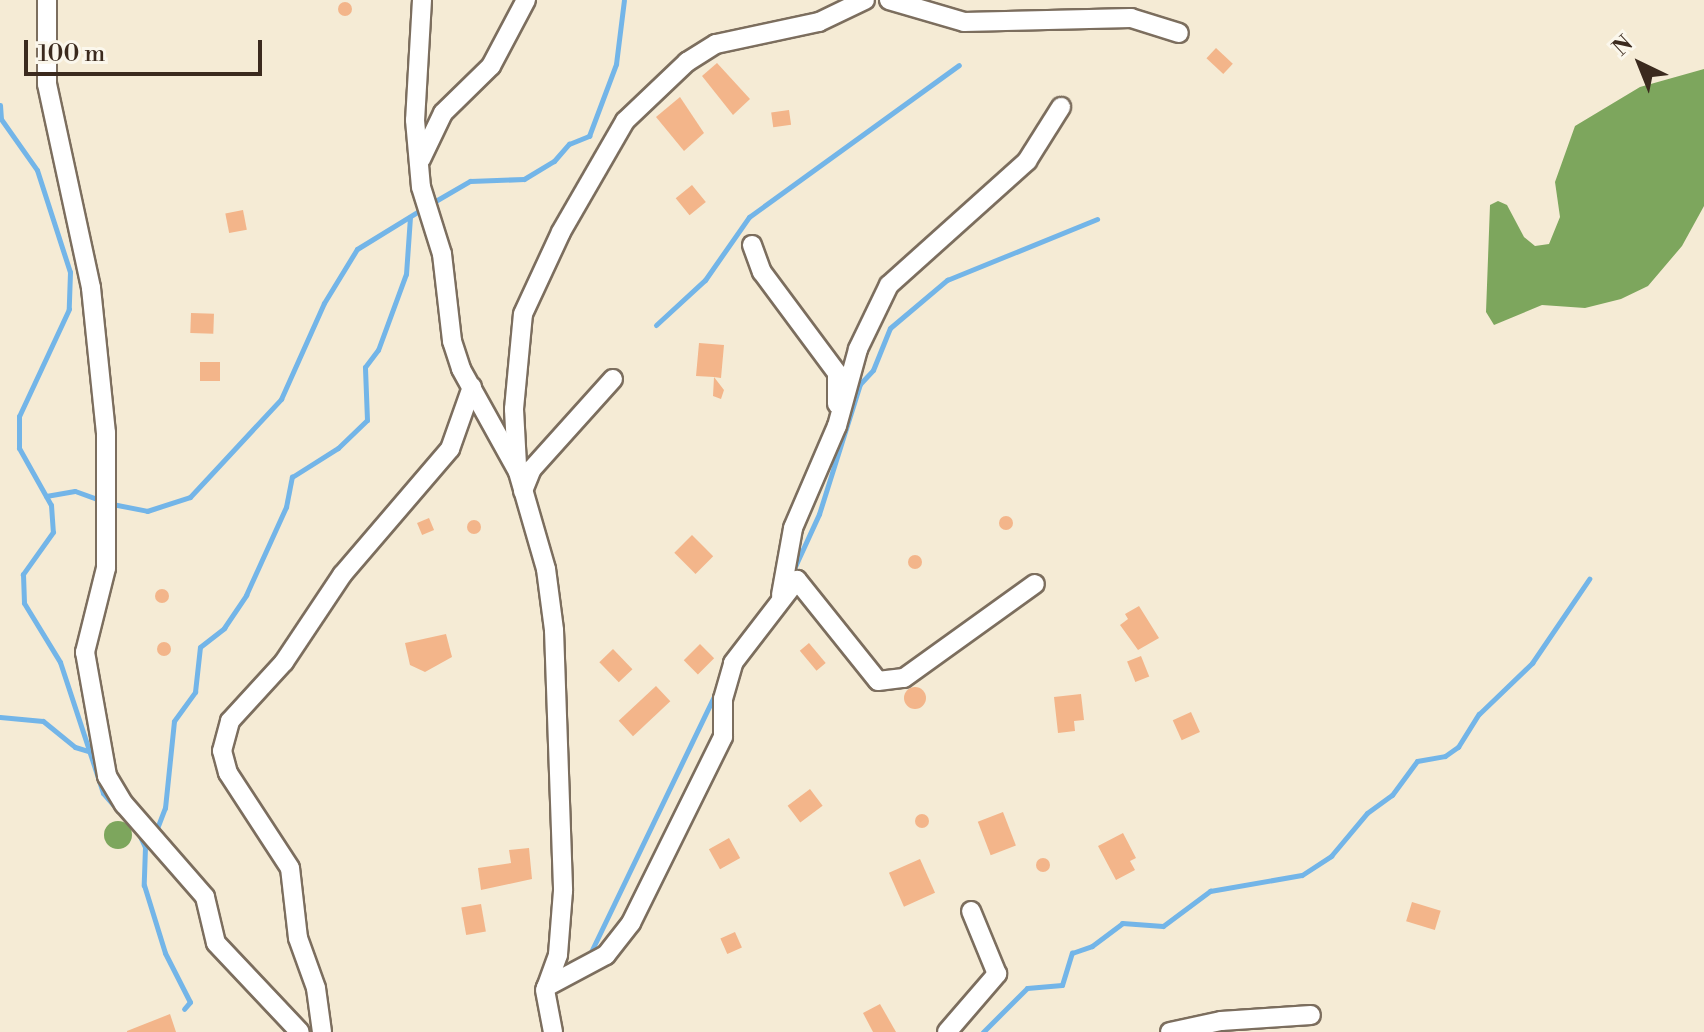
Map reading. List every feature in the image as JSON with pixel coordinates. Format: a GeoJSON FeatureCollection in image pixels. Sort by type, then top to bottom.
{"type":"FeatureCollection","features":[{"type":"Feature","properties":{"kind":"street"},"geometry":{"type":"LineString","coordinates":[[47,0],[47,84],[91,288],[106,433],[106,568],[85,652],[107,776],[124,804],[205,897],[216,943],[300,1032]]}},
{"type":"Feature","properties":{"kind":"street"},"geometry":{"type":"LineString","coordinates":[[422,0],[415,120],[421,187],[442,254],[452,341],[472,387],[518,472]]}},
{"type":"Feature","properties":{"kind":"street"},"geometry":{"type":"LineString","coordinates":[[419,162],[443,113],[491,66],[526,0]]}},
{"type":"Feature","properties":{"kind":"street"},"geometry":{"type":"LineString","coordinates":[[889,0],[964,22],[1131,18],[1179,33]]}},
{"type":"Feature","properties":{"kind":"street"},"geometry":{"type":"LineString","coordinates":[[553,1032],[546,987],[558,955],[563,891],[554,630],[546,569],[518,472],[514,409],[523,314],[561,232],[625,121],[687,62],[716,44],[786,31],[859,1]]}},
{"type":"Feature","properties":{"kind":"street"},"geometry":{"type":"LineString","coordinates":[[781,595],[793,528],[837,426],[858,349],[889,285],[1027,161],[1061,107]]}},
{"type":"Feature","properties":{"kind":"street"},"geometry":{"type":"LineString","coordinates":[[752,245],[762,272],[837,373],[837,426]]}},
{"type":"Feature","properties":{"kind":"street"},"geometry":{"type":"LineString","coordinates":[[523,491],[532,469],[613,379]]}},
{"type":"Feature","properties":{"kind":"street"},"geometry":{"type":"LineString","coordinates":[[322,1032],[316,988],[298,938],[290,868],[228,773],[222,751],[230,721],[284,662],[342,575],[450,449],[472,387]]}},
{"type":"Feature","properties":{"kind":"street"},"geometry":{"type":"LineString","coordinates":[[546,987],[606,955],[631,923],[723,737],[723,699],[733,663],[781,595],[797,580],[804,583],[865,671],[878,681],[904,678],[1035,584]]}},
{"type":"Feature","properties":{"kind":"street"},"geometry":{"type":"LineString","coordinates":[[947,1032],[997,974],[971,911]]}},
{"type":"Feature","properties":{"kind":"street"},"geometry":{"type":"LineString","coordinates":[[1170,1032],[1221,1021],[1311,1015]]}},
{"type":"Feature","properties":{"kind":"green space"},"geometry":{"type":"Polygon","coordinates":[[[1704,69],[1704,206],[1682,246],[1648,286],[1621,299],[1585,308],[1542,305],[1494,325],[1486,312],[1490,205],[1498,201],[1507,205],[1524,237],[1535,246],[1549,244],[1560,217],[1555,182],[1575,126],[1640,87],[1704,69]]]}},
{"type":"Feature","properties":{"kind":"green space"},"geometry":{"type":"Polygon","coordinates":[[[118,821],[128,825],[132,835],[128,845],[118,849],[108,845],[104,835],[108,825],[118,821]]]}},
{"type":"Feature","properties":{"kind":"building"},"geometry":{"type":"Polygon","coordinates":[[[345,2],[352,9],[345,16],[338,9],[345,2]]]}},
{"type":"Feature","properties":{"kind":"building"},"geometry":{"type":"Polygon","coordinates":[[[1216,48],[1233,64],[1223,74],[1206,58],[1216,48]]]}},
{"type":"Feature","properties":{"kind":"building"},"geometry":{"type":"Polygon","coordinates":[[[717,63],[750,99],[733,115],[702,76],[717,63]]]}},
{"type":"Feature","properties":{"kind":"building"},"geometry":{"type":"Polygon","coordinates":[[[680,97],[704,133],[684,151],[656,117],[680,97]]]}},
{"type":"Feature","properties":{"kind":"building"},"geometry":{"type":"Polygon","coordinates":[[[789,110],[791,125],[773,127],[771,113],[789,110]]]}},
{"type":"Feature","properties":{"kind":"building"},"geometry":{"type":"Polygon","coordinates":[[[692,185],[706,202],[690,215],[676,198],[692,185]]]}},
{"type":"Feature","properties":{"kind":"building"},"geometry":{"type":"Polygon","coordinates":[[[243,210],[247,230],[229,233],[225,213],[243,210]]]}},
{"type":"Feature","properties":{"kind":"building"},"geometry":{"type":"Polygon","coordinates":[[[191,313],[214,314],[213,334],[190,333],[191,313]]]}},
{"type":"Feature","properties":{"kind":"building"},"geometry":{"type":"Polygon","coordinates":[[[699,343],[724,345],[721,378],[696,376],[699,343]]]}},
{"type":"Feature","properties":{"kind":"building"},"geometry":{"type":"Polygon","coordinates":[[[200,362],[220,362],[220,381],[200,381],[200,362]]]}},
{"type":"Feature","properties":{"kind":"building"},"geometry":{"type":"Polygon","coordinates":[[[714,377],[724,390],[721,399],[713,396],[714,377]]]}},
{"type":"Feature","properties":{"kind":"building"},"geometry":{"type":"Polygon","coordinates":[[[1006,516],[1013,523],[1006,530],[999,523],[1006,516]]]}},
{"type":"Feature","properties":{"kind":"building"},"geometry":{"type":"Polygon","coordinates":[[[429,518],[434,530],[422,535],[417,523],[429,518]]]}},
{"type":"Feature","properties":{"kind":"building"},"geometry":{"type":"Polygon","coordinates":[[[474,520],[481,527],[474,534],[467,527],[474,520]]]}},
{"type":"Feature","properties":{"kind":"building"},"geometry":{"type":"Polygon","coordinates":[[[692,535],[713,556],[696,574],[674,553],[692,535]]]}},
{"type":"Feature","properties":{"kind":"building"},"geometry":{"type":"Polygon","coordinates":[[[915,555],[922,562],[915,569],[908,562],[915,555]]]}},
{"type":"Feature","properties":{"kind":"building"},"geometry":{"type":"Polygon","coordinates":[[[162,589],[169,596],[162,603],[155,596],[162,589]]]}},
{"type":"Feature","properties":{"kind":"building"},"geometry":{"type":"Polygon","coordinates":[[[1139,606],[1159,638],[1138,650],[1120,625],[1128,619],[1125,614],[1139,606]]]}},
{"type":"Feature","properties":{"kind":"building"},"geometry":{"type":"Polygon","coordinates":[[[446,634],[452,657],[425,672],[410,665],[405,643],[446,634]]]}},
{"type":"Feature","properties":{"kind":"building"},"geometry":{"type":"Polygon","coordinates":[[[164,642],[171,649],[164,656],[157,649],[164,642]]]}},
{"type":"Feature","properties":{"kind":"building"},"geometry":{"type":"Polygon","coordinates":[[[809,643],[826,663],[817,671],[800,651],[809,643]]]}},
{"type":"Feature","properties":{"kind":"building"},"geometry":{"type":"Polygon","coordinates":[[[700,644],[714,658],[698,674],[684,660],[700,644]]]}},
{"type":"Feature","properties":{"kind":"building"},"geometry":{"type":"Polygon","coordinates":[[[613,649],[632,669],[619,682],[599,662],[613,649]]]}},
{"type":"Feature","properties":{"kind":"building"},"geometry":{"type":"Polygon","coordinates":[[[1141,656],[1149,676],[1135,682],[1127,662],[1141,656]]]}},
{"type":"Feature","properties":{"kind":"building"},"geometry":{"type":"Polygon","coordinates":[[[656,686],[670,701],[633,736],[619,721],[656,686]]]}},
{"type":"Feature","properties":{"kind":"building"},"geometry":{"type":"Polygon","coordinates":[[[915,687],[926,698],[915,709],[904,698],[915,687]]]}},
{"type":"Feature","properties":{"kind":"building"},"geometry":{"type":"Polygon","coordinates":[[[1081,694],[1084,720],[1074,721],[1075,731],[1058,733],[1054,697],[1081,694]]]}},
{"type":"Feature","properties":{"kind":"building"},"geometry":{"type":"Polygon","coordinates":[[[1191,712],[1200,732],[1182,740],[1173,720],[1191,712]]]}},
{"type":"Feature","properties":{"kind":"building"},"geometry":{"type":"Polygon","coordinates":[[[810,789],[823,806],[800,823],[788,806],[810,789]]]}},
{"type":"Feature","properties":{"kind":"building"},"geometry":{"type":"Polygon","coordinates":[[[1003,812],[1016,846],[991,855],[978,822],[1003,812]]]}},
{"type":"Feature","properties":{"kind":"building"},"geometry":{"type":"Polygon","coordinates":[[[922,814],[929,821],[922,828],[915,821],[922,814]]]}},
{"type":"Feature","properties":{"kind":"building"},"geometry":{"type":"Polygon","coordinates":[[[1123,833],[1136,858],[1130,861],[1135,870],[1116,880],[1098,846],[1123,833]]]}},
{"type":"Feature","properties":{"kind":"building"},"geometry":{"type":"Polygon","coordinates":[[[729,838],[740,858],[720,869],[709,849],[729,838]]]}},
{"type":"Feature","properties":{"kind":"building"},"geometry":{"type":"Polygon","coordinates":[[[529,848],[532,879],[481,890],[478,868],[511,863],[509,850],[529,848]]]}},
{"type":"Feature","properties":{"kind":"building"},"geometry":{"type":"Polygon","coordinates":[[[1043,858],[1050,865],[1043,872],[1036,865],[1043,858]]]}},
{"type":"Feature","properties":{"kind":"building"},"geometry":{"type":"Polygon","coordinates":[[[920,859],[935,893],[904,907],[889,873],[920,859]]]}},
{"type":"Feature","properties":{"kind":"building"},"geometry":{"type":"Polygon","coordinates":[[[1412,902],[1441,911],[1435,930],[1406,921],[1412,902]]]}},
{"type":"Feature","properties":{"kind":"building"},"geometry":{"type":"Polygon","coordinates":[[[481,904],[486,932],[466,935],[461,907],[481,904]]]}},
{"type":"Feature","properties":{"kind":"building"},"geometry":{"type":"Polygon","coordinates":[[[735,932],[742,948],[727,954],[720,939],[735,932]]]}},
{"type":"Feature","properties":{"kind":"building"},"geometry":{"type":"Polygon","coordinates":[[[880,1004],[896,1032],[873,1032],[863,1013],[880,1004]]]}},
{"type":"Feature","properties":{"kind":"building"},"geometry":{"type":"Polygon","coordinates":[[[170,1014],[176,1032],[127,1032],[127,1031],[170,1014]]]}},
{"type":"Feature","properties":{"kind":"waterway"},"geometry":{"type":"LineString","coordinates":[[432,203],[470,181],[524,179],[554,161],[569,144],[589,136],[616,64],[624,0]]}},
{"type":"Feature","properties":{"kind":"waterway"},"geometry":{"type":"LineString","coordinates":[[656,325],[705,280],[749,217],[959,65]]}},
{"type":"Feature","properties":{"kind":"waterway"},"geometry":{"type":"LineString","coordinates":[[0,105],[1,119],[37,170],[70,272],[69,309],[19,416],[19,448],[51,505],[53,532],[23,574],[24,603],[60,662],[103,793],[118,810]]}},
{"type":"Feature","properties":{"kind":"waterway"},"geometry":{"type":"LineString","coordinates":[[112,504],[147,511],[190,497],[281,399],[324,303],[357,249],[424,208]]}},
{"type":"Feature","properties":{"kind":"waterway"},"geometry":{"type":"LineString","coordinates":[[156,831],[165,808],[174,721],[195,692],[200,647],[224,628],[246,595],[286,507],[292,477],[338,448],[367,420],[365,367],[378,350],[406,274],[410,217]]}},
{"type":"Feature","properties":{"kind":"waterway"},"geometry":{"type":"LineString","coordinates":[[792,573],[819,514],[860,384],[873,370],[890,328],[947,280],[1097,219]]}},
{"type":"Feature","properties":{"kind":"waterway"},"geometry":{"type":"LineString","coordinates":[[46,496],[75,491],[102,501]]}},
{"type":"Feature","properties":{"kind":"waterway"},"geometry":{"type":"LineString","coordinates":[[983,1032],[1027,988],[1062,985],[1072,953],[1092,946],[1122,923],[1163,926],[1210,891],[1302,875],[1331,856],[1367,813],[1392,795],[1417,761],[1445,756],[1458,747],[1479,714],[1532,663],[1589,579]]}},
{"type":"Feature","properties":{"kind":"waterway"},"geometry":{"type":"LineString","coordinates":[[589,956],[718,688]]}},
{"type":"Feature","properties":{"kind":"waterway"},"geometry":{"type":"LineString","coordinates":[[0,717],[43,721],[75,747],[88,751]]}},
{"type":"Feature","properties":{"kind":"waterway"},"geometry":{"type":"LineString","coordinates":[[138,832],[145,847],[144,885],[165,953],[190,1002],[184,1009]]}}]}
